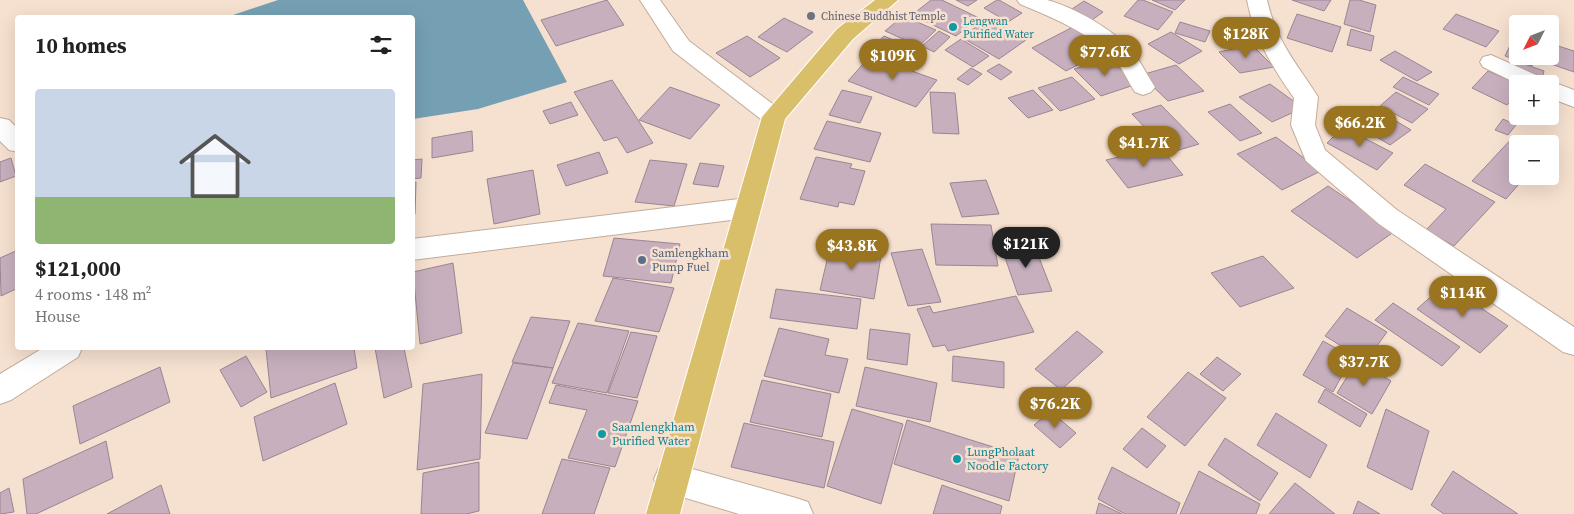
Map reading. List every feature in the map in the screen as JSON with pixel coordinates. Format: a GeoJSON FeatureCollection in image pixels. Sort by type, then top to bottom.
{"type":"FeatureCollection","features":[{"type":"Feature","properties":{"kind":"highway"},"geometry":{"type":"LineString","coordinates":[[663,514],[671,478],[774,117],[845,34],[888,0]]}},
{"type":"Feature","properties":{"kind":"street"},"geometry":{"type":"LineString","coordinates":[[650,0],[681,46],[774,117]]}},
{"type":"Feature","properties":{"kind":"street"},"geometry":{"type":"LineString","coordinates":[[1027,0],[1058,12],[1096,32],[1123,55],[1143,87]]}},
{"type":"Feature","properties":{"kind":"street"},"geometry":{"type":"LineString","coordinates":[[1257,0],[1260,20],[1279,62],[1306,97],[1303,125],[1316,155],[1388,217],[1574,343]]}},
{"type":"Feature","properties":{"kind":"street"},"geometry":{"type":"LineString","coordinates":[[1491,62],[1518,75]]}},
{"type":"Feature","properties":{"kind":"street"},"geometry":{"type":"LineString","coordinates":[[1559,93],[1574,99]]}},
{"type":"Feature","properties":{"kind":"street"},"geometry":{"type":"LineString","coordinates":[[0,126],[15,141]]}},
{"type":"Feature","properties":{"kind":"street"},"geometry":{"type":"LineString","coordinates":[[415,250],[747,208]]}},
{"type":"Feature","properties":{"kind":"street"},"geometry":{"type":"LineString","coordinates":[[0,390],[64,350]]}},
{"type":"Feature","properties":{"kind":"street"},"geometry":{"type":"LineString","coordinates":[[671,478],[796,514]]}},
{"type":"Feature","properties":{"kind":"water"},"geometry":{"type":"Polygon","coordinates":[[[278,0],[523,0],[567,82],[478,109],[415,119],[415,15],[233,15],[278,0]]]}},
{"type":"Feature","properties":{"kind":"building"},"geometry":{"type":"Polygon","coordinates":[[[607,0],[624,25],[556,46],[541,20],[607,0]]]}},
{"type":"Feature","properties":{"kind":"building","name":"Lengwan Purified Water"},"geometry":{"type":"Polygon","coordinates":[[[931,0],[942,0],[979,18],[956,36],[912,15],[931,0]]]}},
{"type":"Feature","properties":{"kind":"building"},"geometry":{"type":"Polygon","coordinates":[[[956,0],[977,0],[968,6],[956,0]]]}},
{"type":"Feature","properties":{"kind":"building"},"geometry":{"type":"Polygon","coordinates":[[[997,0],[1022,13],[1008,22],[984,8],[997,0]]]}},
{"type":"Feature","properties":{"kind":"building"},"geometry":{"type":"Polygon","coordinates":[[[1138,0],[1143,0],[1173,12],[1158,30],[1124,16],[1138,0]]]}},
{"type":"Feature","properties":{"kind":"building"},"geometry":{"type":"Polygon","coordinates":[[[1152,0],[1185,0],[1175,10],[1152,0]]]}},
{"type":"Feature","properties":{"kind":"building"},"geometry":{"type":"Polygon","coordinates":[[[1292,0],[1331,0],[1324,11],[1292,0]]]}},
{"type":"Feature","properties":{"kind":"building"},"geometry":{"type":"Polygon","coordinates":[[[1350,0],[1359,0],[1376,5],[1370,32],[1344,24],[1350,0]]]}},
{"type":"Feature","properties":{"kind":"building"},"geometry":{"type":"Polygon","coordinates":[[[1084,1],[1103,12],[1092,20],[1072,9],[1084,1]]]}},
{"type":"Feature","properties":{"kind":"building"},"geometry":{"type":"Polygon","coordinates":[[[1297,14],[1341,27],[1332,52],[1287,38],[1297,14]]]}},
{"type":"Feature","properties":{"kind":"building"},"geometry":{"type":"Polygon","coordinates":[[[1456,14],[1499,31],[1486,47],[1443,29],[1456,14]]]}},
{"type":"Feature","properties":{"kind":"building"},"geometry":{"type":"Polygon","coordinates":[[[903,16],[936,30],[919,46],[885,31],[903,16]]]}},
{"type":"Feature","properties":{"kind":"building"},"geometry":{"type":"Polygon","coordinates":[[[784,18],[813,32],[787,52],[758,37],[784,18]]]}},
{"type":"Feature","properties":{"kind":"building"},"geometry":{"type":"Polygon","coordinates":[[[988,19],[1026,40],[999,59],[961,37],[988,19]]]}},
{"type":"Feature","properties":{"kind":"building"},"geometry":{"type":"Polygon","coordinates":[[[1180,22],[1210,31],[1205,42],[1175,33],[1180,22]]]}},
{"type":"Feature","properties":{"kind":"building"},"geometry":{"type":"Polygon","coordinates":[[[1073,27],[1107,50],[1066,71],[1032,48],[1073,27]]]}},
{"type":"Feature","properties":{"kind":"building"},"geometry":{"type":"Polygon","coordinates":[[[1351,29],[1374,36],[1371,51],[1347,45],[1351,29]]]}},
{"type":"Feature","properties":{"kind":"building"},"geometry":{"type":"Polygon","coordinates":[[[939,31],[950,37],[934,52],[922,46],[939,31]]]}},
{"type":"Feature","properties":{"kind":"building"},"geometry":{"type":"Polygon","coordinates":[[[1171,32],[1202,51],[1179,64],[1148,44],[1171,32]]]}},
{"type":"Feature","properties":{"kind":"building"},"geometry":{"type":"Polygon","coordinates":[[[747,36],[780,58],[750,77],[716,53],[747,36]]]}},
{"type":"Feature","properties":{"kind":"building"},"geometry":{"type":"Polygon","coordinates":[[[884,36],[921,52],[907,66],[869,50],[884,36]]]}},
{"type":"Feature","properties":{"kind":"building"},"geometry":{"type":"Polygon","coordinates":[[[961,39],[989,56],[973,67],[945,50],[961,39]]]}},
{"type":"Feature","properties":{"kind":"building"},"geometry":{"type":"Polygon","coordinates":[[[1252,45],[1274,67],[1240,73],[1219,52],[1252,45]]]}},
{"type":"Feature","properties":{"kind":"building"},"geometry":{"type":"Polygon","coordinates":[[[1559,46],[1574,51],[1574,72],[1554,65],[1559,65],[1559,46]]]}},
{"type":"Feature","properties":{"kind":"building"},"geometry":{"type":"Polygon","coordinates":[[[1509,48],[1509,57],[1505,56],[1509,48]]]}},
{"type":"Feature","properties":{"kind":"building"},"geometry":{"type":"Polygon","coordinates":[[[1395,51],[1432,72],[1417,81],[1380,60],[1395,51]]]}},
{"type":"Feature","properties":{"kind":"building"},"geometry":{"type":"Polygon","coordinates":[[[870,56],[937,80],[916,107],[848,81],[870,56]]]}},
{"type":"Feature","properties":{"kind":"building"},"geometry":{"type":"Polygon","coordinates":[[[1109,58],[1137,84],[1101,96],[1074,69],[1109,58]]]}},
{"type":"Feature","properties":{"kind":"building"},"geometry":{"type":"Polygon","coordinates":[[[999,64],[1012,72],[1001,80],[987,71],[999,64]]]}},
{"type":"Feature","properties":{"kind":"building"},"geometry":{"type":"Polygon","coordinates":[[[1176,65],[1204,91],[1168,101],[1141,75],[1176,65]]]}},
{"type":"Feature","properties":{"kind":"building"},"geometry":{"type":"Polygon","coordinates":[[[1511,65],[1527,65],[1544,71],[1543,75],[1530,75],[1510,68],[1511,65]]]}},
{"type":"Feature","properties":{"kind":"building"},"geometry":{"type":"Polygon","coordinates":[[[971,68],[982,74],[968,85],[957,79],[971,68]]]}},
{"type":"Feature","properties":{"kind":"building"},"geometry":{"type":"Polygon","coordinates":[[[1488,71],[1509,80],[1509,103],[1507,105],[1472,88],[1488,71]]]}},
{"type":"Feature","properties":{"kind":"building"},"geometry":{"type":"Polygon","coordinates":[[[1072,77],[1095,99],[1060,111],[1038,88],[1072,77]]]}},
{"type":"Feature","properties":{"kind":"building"},"geometry":{"type":"Polygon","coordinates":[[[1403,77],[1439,94],[1429,105],[1393,87],[1403,77]]]}},
{"type":"Feature","properties":{"kind":"building"},"geometry":{"type":"Polygon","coordinates":[[[612,80],[653,143],[627,153],[617,137],[604,141],[574,92],[612,80]]]}},
{"type":"Feature","properties":{"kind":"building"},"geometry":{"type":"Polygon","coordinates":[[[1270,84],[1303,108],[1272,122],[1239,97],[1270,84]]]}},
{"type":"Feature","properties":{"kind":"building"},"geometry":{"type":"Polygon","coordinates":[[[670,87],[720,105],[690,139],[639,120],[670,87]]]}},
{"type":"Feature","properties":{"kind":"building"},"geometry":{"type":"Polygon","coordinates":[[[842,90],[872,97],[860,123],[829,115],[842,90]]]}},
{"type":"Feature","properties":{"kind":"building"},"geometry":{"type":"Polygon","coordinates":[[[1033,90],[1053,110],[1028,118],[1008,98],[1033,90]]]}},
{"type":"Feature","properties":{"kind":"building"},"geometry":{"type":"Polygon","coordinates":[[[930,92],[955,93],[959,134],[933,133],[930,92]]]}},
{"type":"Feature","properties":{"kind":"building"},"geometry":{"type":"Polygon","coordinates":[[[1396,92],[1428,109],[1412,123],[1380,106],[1396,92]]]}},
{"type":"Feature","properties":{"kind":"building"},"geometry":{"type":"Polygon","coordinates":[[[571,102],[578,115],[550,124],[543,111],[571,102]]]}},
{"type":"Feature","properties":{"kind":"building"},"geometry":{"type":"Polygon","coordinates":[[[1230,104],[1262,133],[1240,141],[1208,112],[1230,104]]]}},
{"type":"Feature","properties":{"kind":"building"},"geometry":{"type":"Polygon","coordinates":[[[1161,105],[1199,144],[1169,153],[1132,114],[1161,105]]]}},
{"type":"Feature","properties":{"kind":"building"},"geometry":{"type":"Polygon","coordinates":[[[1371,106],[1411,130],[1390,145],[1350,121],[1371,106]]]}},
{"type":"Feature","properties":{"kind":"building"},"geometry":{"type":"Polygon","coordinates":[[[1503,119],[1509,122],[1509,125],[1516,125],[1508,135],[1495,130],[1503,119]]]}},
{"type":"Feature","properties":{"kind":"building"},"geometry":{"type":"Polygon","coordinates":[[[827,121],[881,133],[870,162],[814,149],[827,121]]]}},
{"type":"Feature","properties":{"kind":"building"},"geometry":{"type":"Polygon","coordinates":[[[1343,127],[1393,153],[1377,170],[1327,143],[1343,127]]]}},
{"type":"Feature","properties":{"kind":"building"},"geometry":{"type":"Polygon","coordinates":[[[472,131],[473,151],[432,158],[432,138],[472,131]]]}},
{"type":"Feature","properties":{"kind":"building"},"geometry":{"type":"Polygon","coordinates":[[[1276,137],[1321,171],[1282,190],[1237,154],[1276,137]]]}},
{"type":"Feature","properties":{"kind":"building"},"geometry":{"type":"Polygon","coordinates":[[[1509,141],[1509,185],[1518,185],[1506,199],[1472,181],[1509,141]]]}},
{"type":"Feature","properties":{"kind":"building"},"geometry":{"type":"Polygon","coordinates":[[[1160,147],[1183,175],[1128,188],[1106,160],[1160,147]]]}},
{"type":"Feature","properties":{"kind":"building"},"geometry":{"type":"Polygon","coordinates":[[[599,152],[608,173],[566,186],[557,165],[599,152]]]}},
{"type":"Feature","properties":{"kind":"building"},"geometry":{"type":"Polygon","coordinates":[[[816,157],[852,164],[850,168],[865,171],[854,205],[839,202],[838,207],[800,199],[816,157]]]}},
{"type":"Feature","properties":{"kind":"building"},"geometry":{"type":"Polygon","coordinates":[[[11,158],[15,176],[0,182],[0,162],[11,158]]]}},
{"type":"Feature","properties":{"kind":"building"},"geometry":{"type":"Polygon","coordinates":[[[422,159],[421,178],[415,179],[415,160],[422,159]]]}},
{"type":"Feature","properties":{"kind":"building"},"geometry":{"type":"Polygon","coordinates":[[[650,160],[687,164],[674,206],[635,202],[650,160]]]}},
{"type":"Feature","properties":{"kind":"building"},"geometry":{"type":"Polygon","coordinates":[[[700,163],[724,166],[718,187],[693,184],[700,163]]]}},
{"type":"Feature","properties":{"kind":"building"},"geometry":{"type":"Polygon","coordinates":[[[1425,164],[1495,202],[1454,246],[1426,230],[1446,209],[1404,185],[1425,164]]]}},
{"type":"Feature","properties":{"kind":"building"},"geometry":{"type":"Polygon","coordinates":[[[533,170],[540,214],[494,224],[487,179],[533,170]]]}},
{"type":"Feature","properties":{"kind":"building"},"geometry":{"type":"Polygon","coordinates":[[[986,180],[999,214],[962,217],[950,183],[986,180]]]}},
{"type":"Feature","properties":{"kind":"building"},"geometry":{"type":"Polygon","coordinates":[[[415,182],[416,182],[415,214],[415,182]]]}},
{"type":"Feature","properties":{"kind":"building"},"geometry":{"type":"Polygon","coordinates":[[[1328,186],[1395,231],[1357,258],[1291,211],[1328,186]]]}},
{"type":"Feature","properties":{"kind":"building"},"geometry":{"type":"Polygon","coordinates":[[[931,224],[991,225],[998,266],[936,265],[931,224]]]}},
{"type":"Feature","properties":{"kind":"building","name":"Samlengkham Pump Fuel"},"geometry":{"type":"Polygon","coordinates":[[[614,238],[680,244],[671,283],[603,276],[614,238]]]}},
{"type":"Feature","properties":{"kind":"building"},"geometry":{"type":"Polygon","coordinates":[[[1033,242],[1052,291],[1018,295],[1001,246],[1033,242]]]}},
{"type":"Feature","properties":{"kind":"building"},"geometry":{"type":"Polygon","coordinates":[[[831,243],[882,250],[874,299],[820,290],[831,243]]]}},
{"type":"Feature","properties":{"kind":"building"},"geometry":{"type":"Polygon","coordinates":[[[922,249],[941,302],[908,306],[891,253],[922,249]]]}},
{"type":"Feature","properties":{"kind":"building"},"geometry":{"type":"Polygon","coordinates":[[[15,251],[15,289],[1,296],[0,258],[15,251]]]}},
{"type":"Feature","properties":{"kind":"building"},"geometry":{"type":"Polygon","coordinates":[[[1263,256],[1294,288],[1240,307],[1211,273],[1263,256]]]}},
{"type":"Feature","properties":{"kind":"building"},"geometry":{"type":"Polygon","coordinates":[[[453,263],[462,333],[420,344],[415,272],[453,263]]]}},
{"type":"Feature","properties":{"kind":"building"},"geometry":{"type":"Polygon","coordinates":[[[613,278],[674,288],[659,332],[595,321],[613,278]]]}},
{"type":"Feature","properties":{"kind":"building"},"geometry":{"type":"Polygon","coordinates":[[[1445,284],[1508,326],[1480,353],[1417,309],[1445,284]]]}},
{"type":"Feature","properties":{"kind":"building"},"geometry":{"type":"Polygon","coordinates":[[[776,289],[861,299],[857,329],[770,318],[776,289]]]}},
{"type":"Feature","properties":{"kind":"building"},"geometry":{"type":"Polygon","coordinates":[[[1016,296],[1034,332],[948,351],[945,345],[933,347],[917,309],[930,306],[933,313],[1016,296]]]}},
{"type":"Feature","properties":{"kind":"building"},"geometry":{"type":"Polygon","coordinates":[[[1393,303],[1460,347],[1442,366],[1375,320],[1393,303]]]}},
{"type":"Feature","properties":{"kind":"building"},"geometry":{"type":"Polygon","coordinates":[[[1347,308],[1387,332],[1366,361],[1325,336],[1347,308]]]}},
{"type":"Feature","properties":{"kind":"building"},"geometry":{"type":"Polygon","coordinates":[[[531,317],[570,321],[553,368],[512,362],[531,317]]]}},
{"type":"Feature","properties":{"kind":"building"},"geometry":{"type":"Polygon","coordinates":[[[578,323],[629,331],[607,393],[552,383],[578,323]]]}},
{"type":"Feature","properties":{"kind":"building"},"geometry":{"type":"Polygon","coordinates":[[[779,328],[829,339],[825,355],[848,359],[839,393],[764,376],[779,328]]]}},
{"type":"Feature","properties":{"kind":"building"},"geometry":{"type":"Polygon","coordinates":[[[870,329],[910,334],[907,365],[867,359],[870,329]]]}},
{"type":"Feature","properties":{"kind":"building"},"geometry":{"type":"Polygon","coordinates":[[[1077,331],[1103,352],[1061,390],[1035,369],[1077,331]]]}},
{"type":"Feature","properties":{"kind":"building"},"geometry":{"type":"Polygon","coordinates":[[[631,332],[657,336],[637,398],[608,393],[631,332]]]}},
{"type":"Feature","properties":{"kind":"building"},"geometry":{"type":"Polygon","coordinates":[[[1323,341],[1352,357],[1333,392],[1303,375],[1323,341]]]}},
{"type":"Feature","properties":{"kind":"building"},"geometry":{"type":"Polygon","coordinates":[[[266,350],[354,350],[357,368],[271,398],[266,350]]]}},
{"type":"Feature","properties":{"kind":"building"},"geometry":{"type":"Polygon","coordinates":[[[375,350],[404,350],[412,387],[384,398],[375,350]]]}},
{"type":"Feature","properties":{"kind":"building"},"geometry":{"type":"Polygon","coordinates":[[[246,356],[267,392],[241,407],[220,370],[246,356]]]}},
{"type":"Feature","properties":{"kind":"building"},"geometry":{"type":"Polygon","coordinates":[[[953,356],[1004,362],[1004,388],[952,381],[953,356]]]}},
{"type":"Feature","properties":{"kind":"building"},"geometry":{"type":"Polygon","coordinates":[[[1217,357],[1241,374],[1223,391],[1200,374],[1217,357]]]}},
{"type":"Feature","properties":{"kind":"building"},"geometry":{"type":"Polygon","coordinates":[[[1357,361],[1391,381],[1372,414],[1337,393],[1357,361]]]}},
{"type":"Feature","properties":{"kind":"building"},"geometry":{"type":"Polygon","coordinates":[[[513,363],[553,368],[527,439],[485,433],[513,363]]]}},
{"type":"Feature","properties":{"kind":"building"},"geometry":{"type":"Polygon","coordinates":[[[160,367],[170,402],[80,444],[73,406],[160,367]]]}},
{"type":"Feature","properties":{"kind":"building"},"geometry":{"type":"Polygon","coordinates":[[[865,367],[937,383],[930,422],[856,406],[865,367]]]}},
{"type":"Feature","properties":{"kind":"building"},"geometry":{"type":"Polygon","coordinates":[[[1188,372],[1226,398],[1185,446],[1147,417],[1188,372]]]}},
{"type":"Feature","properties":{"kind":"building"},"geometry":{"type":"Polygon","coordinates":[[[482,374],[480,459],[417,470],[423,384],[482,374]]]}},
{"type":"Feature","properties":{"kind":"building"},"geometry":{"type":"Polygon","coordinates":[[[762,380],[831,394],[822,437],[750,422],[762,380]]]}},
{"type":"Feature","properties":{"kind":"building"},"geometry":{"type":"Polygon","coordinates":[[[335,383],[347,424],[263,461],[254,417],[335,383]]]}},
{"type":"Feature","properties":{"kind":"building","name":"Saamlengkham Purified Water"},"geometry":{"type":"Polygon","coordinates":[[[556,385],[638,401],[615,467],[568,458],[587,410],[549,403],[556,385]]]}},
{"type":"Feature","properties":{"kind":"building"},"geometry":{"type":"Polygon","coordinates":[[[1325,389],[1367,414],[1360,427],[1318,402],[1325,389]]]}},
{"type":"Feature","properties":{"kind":"building"},"geometry":{"type":"Polygon","coordinates":[[[852,409],[903,424],[881,504],[827,486],[852,409]]]}},
{"type":"Feature","properties":{"kind":"building"},"geometry":{"type":"Polygon","coordinates":[[[1386,409],[1429,431],[1412,490],[1367,467],[1386,409]]]}},
{"type":"Feature","properties":{"kind":"building"},"geometry":{"type":"Polygon","coordinates":[[[1050,411],[1076,433],[1060,448],[1034,425],[1050,411]]]}},
{"type":"Feature","properties":{"kind":"building"},"geometry":{"type":"Polygon","coordinates":[[[1276,413],[1327,445],[1310,478],[1257,445],[1276,413]]]}},
{"type":"Feature","properties":{"kind":"building","name":"LungPholaat Noodle Factory"},"geometry":{"type":"Polygon","coordinates":[[[907,420],[1019,455],[1009,501],[894,464],[907,420]]]}},
{"type":"Feature","properties":{"kind":"building"},"geometry":{"type":"Polygon","coordinates":[[[744,423],[834,442],[824,488],[731,467],[744,423]]]}},
{"type":"Feature","properties":{"kind":"building"},"geometry":{"type":"Polygon","coordinates":[[[1142,428],[1166,446],[1147,468],[1123,449],[1142,428]]]}},
{"type":"Feature","properties":{"kind":"building"},"geometry":{"type":"Polygon","coordinates":[[[1225,438],[1278,473],[1260,501],[1208,465],[1225,438]]]}},
{"type":"Feature","properties":{"kind":"building"},"geometry":{"type":"Polygon","coordinates":[[[106,441],[113,478],[36,514],[27,514],[23,479],[106,441]]]}},
{"type":"Feature","properties":{"kind":"building"},"geometry":{"type":"Polygon","coordinates":[[[562,459],[610,468],[594,514],[542,514],[562,459]]]}},
{"type":"Feature","properties":{"kind":"building"},"geometry":{"type":"Polygon","coordinates":[[[479,462],[479,511],[466,514],[421,514],[423,473],[479,462]]]}},
{"type":"Feature","properties":{"kind":"building"},"geometry":{"type":"Polygon","coordinates":[[[1112,467],[1180,503],[1176,514],[1125,514],[1098,499],[1112,467]]]}},
{"type":"Feature","properties":{"kind":"building"},"geometry":{"type":"Polygon","coordinates":[[[1199,471],[1260,504],[1256,514],[1180,514],[1199,471]]]}},
{"type":"Feature","properties":{"kind":"building"},"geometry":{"type":"Polygon","coordinates":[[[1453,471],[1518,514],[1444,514],[1431,505],[1453,471]]]}},
{"type":"Feature","properties":{"kind":"building"},"geometry":{"type":"Polygon","coordinates":[[[1295,483],[1335,514],[1269,514],[1295,483]]]}},
{"type":"Feature","properties":{"kind":"building"},"geometry":{"type":"Polygon","coordinates":[[[161,485],[170,514],[107,514],[161,485]]]}},
{"type":"Feature","properties":{"kind":"building"},"geometry":{"type":"Polygon","coordinates":[[[942,485],[1002,506],[1000,514],[933,514],[942,485]]]}},
{"type":"Feature","properties":{"kind":"building"},"geometry":{"type":"Polygon","coordinates":[[[9,488],[14,512],[0,514],[0,493],[9,488]]]}},
{"type":"Feature","properties":{"kind":"building"},"geometry":{"type":"Polygon","coordinates":[[[1358,501],[1380,514],[1353,514],[1358,501]]]}},
{"type":"Feature","properties":{"kind":"building"},"geometry":{"type":"Polygon","coordinates":[[[1099,503],[1122,514],[1096,514],[1099,503]]]}},
{"type":"Feature","properties":{"kind":"place","name":"Chinese Buddhist Temple"},"geometry":{"type":"Point","coordinates":[811,16]}},
{"type":"Feature","properties":{"kind":"place","name":"Lengwan Purified Water"},"geometry":{"type":"Point","coordinates":[953,27]}},
{"type":"Feature","properties":{"kind":"place","name":"Samlengkham Pump Fuel"},"geometry":{"type":"Point","coordinates":[642,260]}},
{"type":"Feature","properties":{"kind":"place","name":"Saamlengkham Purified Water"},"geometry":{"type":"Point","coordinates":[602,434]}},
{"type":"Feature","properties":{"kind":"place","name":"LungPholaat Noodle Factory"},"geometry":{"type":"Point","coordinates":[957,459]}}]}
